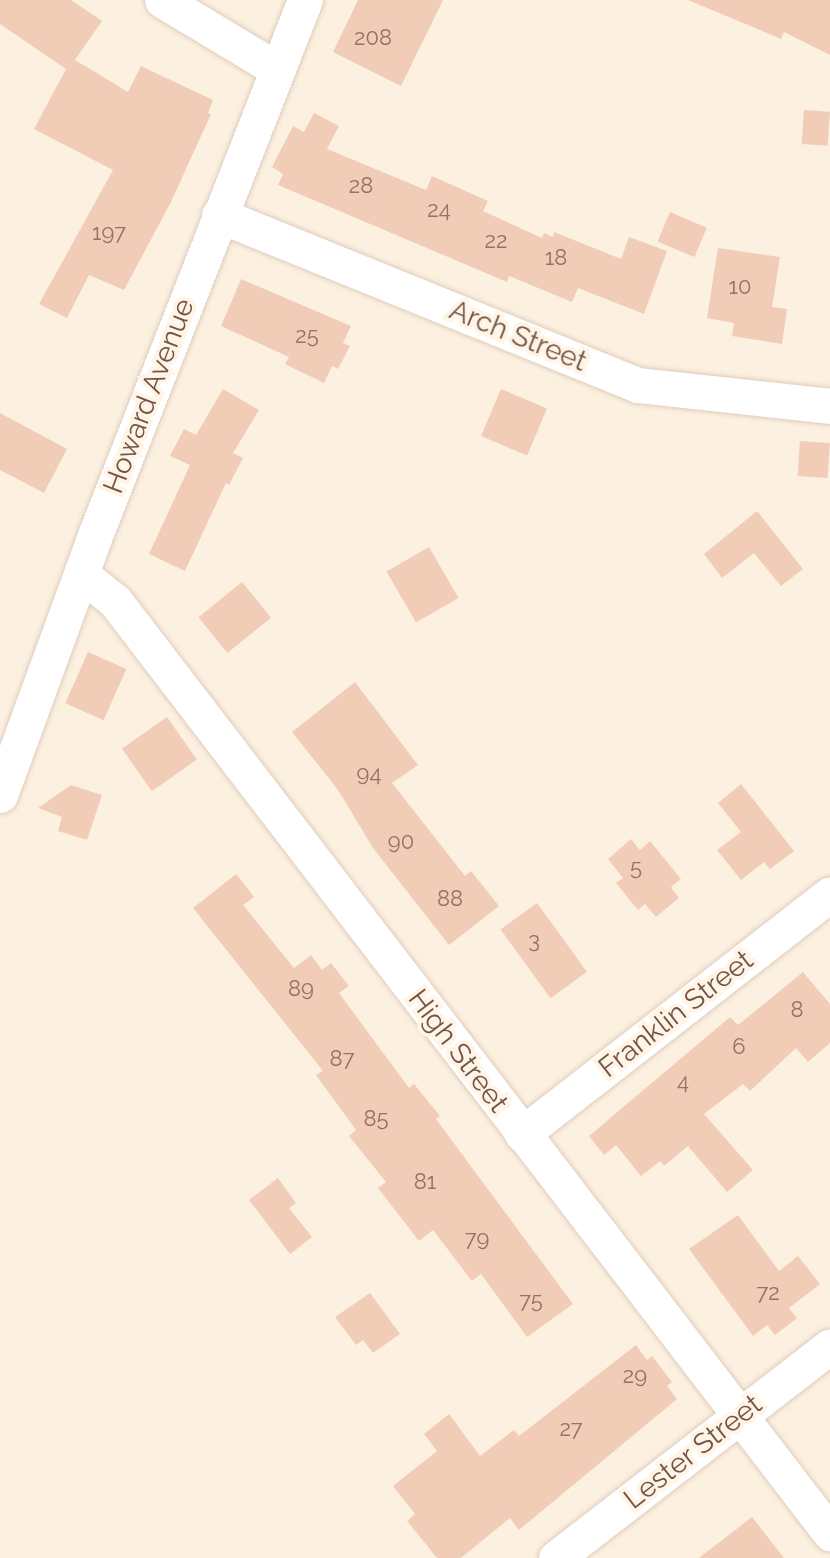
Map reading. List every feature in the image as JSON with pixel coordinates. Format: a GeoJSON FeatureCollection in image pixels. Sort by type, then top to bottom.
{"type":"FeatureCollection","features":[{"type":"Feature","properties":{"kind":"street"},"geometry":{"type":"LineString","coordinates":[[162,0],[276,68]]}},
{"type":"Feature","properties":{"kind":"street","name":"Howard Avenue"},"geometry":{"type":"LineString","coordinates":[[0,795],[81,574],[305,0]]}},
{"type":"Feature","properties":{"kind":"street","name":"Arch Street"},"geometry":{"type":"LineString","coordinates":[[219,215],[638,385],[830,406]]}},
{"type":"Feature","properties":{"kind":"street","name":"High Street"},"geometry":{"type":"LineString","coordinates":[[81,574],[115,600],[830,1533]]}},
{"type":"Feature","properties":{"kind":"street","name":"Franklin Street"},"geometry":{"type":"LineString","coordinates":[[522,1134],[830,894]]}},
{"type":"Feature","properties":{"kind":"street","name":"Lester Street"},"geometry":{"type":"LineString","coordinates":[[556,1558],[830,1346]]}},
{"type":"Feature","properties":{"kind":"building"},"geometry":{"type":"Polygon","coordinates":[[[0,0],[71,0],[102,21],[75,60],[128,92],[141,66],[213,100],[208,113],[211,114],[171,202],[124,290],[89,275],[67,318],[39,304],[113,170],[34,129],[66,69],[0,24],[0,0]]]}},
{"type":"Feature","properties":{"kind":"building"},"geometry":{"type":"Polygon","coordinates":[[[358,0],[443,0],[401,86],[333,52],[358,0]]]}},
{"type":"Feature","properties":{"kind":"building"},"geometry":{"type":"Polygon","coordinates":[[[688,0],[830,0],[830,55],[784,32],[781,39],[688,0]]]}},
{"type":"Feature","properties":{"kind":"building"},"geometry":{"type":"Polygon","coordinates":[[[804,110],[830,112],[828,146],[802,144],[804,110]]]}},
{"type":"Feature","properties":{"kind":"building"},"geometry":{"type":"Polygon","coordinates":[[[314,113],[339,126],[327,149],[426,190],[432,176],[488,201],[483,211],[542,238],[544,233],[553,237],[554,232],[621,259],[629,237],[667,251],[644,314],[578,288],[572,302],[509,276],[507,282],[278,185],[283,174],[272,167],[293,126],[304,132],[314,113]]]}},
{"type":"Feature","properties":{"kind":"building"},"geometry":{"type":"Polygon","coordinates":[[[670,212],[707,228],[694,257],[657,241],[670,212]]]}},
{"type":"Feature","properties":{"kind":"building"},"geometry":{"type":"Polygon","coordinates":[[[718,248],[780,257],[772,307],[787,309],[782,344],[732,336],[734,323],[707,318],[718,248]]]}},
{"type":"Feature","properties":{"kind":"building"},"geometry":{"type":"Polygon","coordinates":[[[241,279],[351,326],[343,343],[350,346],[338,369],[332,366],[324,383],[285,364],[289,357],[221,326],[241,279]]]}},
{"type":"Feature","properties":{"kind":"building"},"geometry":{"type":"Polygon","coordinates":[[[223,389],[259,410],[233,453],[243,458],[229,485],[226,483],[185,571],[149,554],[190,465],[170,456],[184,429],[196,435],[223,389]]]}},
{"type":"Feature","properties":{"kind":"building"},"geometry":{"type":"Polygon","coordinates":[[[501,389],[547,409],[527,455],[481,436],[501,389]]]}},
{"type":"Feature","properties":{"kind":"building"},"geometry":{"type":"Polygon","coordinates":[[[0,413],[67,449],[44,493],[0,470],[0,413]]]}},
{"type":"Feature","properties":{"kind":"building"},"geometry":{"type":"Polygon","coordinates":[[[800,441],[830,443],[827,478],[798,476],[800,441]]]}},
{"type":"Feature","properties":{"kind":"building"},"geometry":{"type":"Polygon","coordinates":[[[757,511],[803,569],[781,586],[754,553],[722,578],[704,554],[757,511]]]}},
{"type":"Feature","properties":{"kind":"building"},"geometry":{"type":"Polygon","coordinates":[[[429,547],[459,598],[416,623],[387,572],[429,547]]]}},
{"type":"Feature","properties":{"kind":"building"},"geometry":{"type":"Polygon","coordinates":[[[242,582],[271,618],[227,653],[198,617],[242,582]]]}},
{"type":"Feature","properties":{"kind":"building"},"geometry":{"type":"Polygon","coordinates":[[[88,652],[126,669],[104,720],[65,703],[88,652]]]}},
{"type":"Feature","properties":{"kind":"building"},"geometry":{"type":"Polygon","coordinates":[[[355,682],[418,765],[392,783],[465,876],[471,871],[499,906],[449,945],[373,848],[338,790],[292,732],[355,682]]]}},
{"type":"Feature","properties":{"kind":"building"},"geometry":{"type":"Polygon","coordinates":[[[167,717],[197,760],[152,791],[122,749],[167,717]]]}},
{"type":"Feature","properties":{"kind":"building"},"geometry":{"type":"Polygon","coordinates":[[[741,784],[794,851],[770,869],[764,862],[741,880],[717,850],[741,832],[718,803],[741,784]]]}},
{"type":"Feature","properties":{"kind":"building"},"geometry":{"type":"Polygon","coordinates":[[[71,785],[102,795],[87,840],[58,831],[62,817],[38,808],[71,785]]]}},
{"type":"Feature","properties":{"kind":"building"},"geometry":{"type":"Polygon","coordinates":[[[631,839],[640,850],[650,841],[681,879],[671,887],[679,898],[656,917],[645,904],[638,910],[616,883],[623,878],[608,859],[631,839]]]}},
{"type":"Feature","properties":{"kind":"building"},"geometry":{"type":"Polygon","coordinates":[[[236,874],[254,897],[243,905],[294,968],[311,955],[322,970],[331,963],[349,986],[339,993],[409,1088],[414,1084],[440,1116],[436,1119],[573,1304],[527,1337],[481,1274],[472,1281],[433,1230],[419,1241],[378,1188],[386,1182],[349,1136],[356,1130],[316,1075],[323,1071],[193,908],[236,874]]]}},
{"type":"Feature","properties":{"kind":"building"},"geometry":{"type":"Polygon","coordinates":[[[537,903],[587,972],[551,998],[501,929],[537,903]]]}},
{"type":"Feature","properties":{"kind":"building"},"geometry":{"type":"Polygon","coordinates":[[[803,972],[830,1004],[830,1043],[808,1062],[796,1048],[750,1091],[743,1084],[704,1114],[753,1170],[727,1192],[688,1146],[664,1166],[660,1161],[641,1176],[616,1145],[604,1155],[589,1136],[730,1017],[738,1025],[803,972]]]}},
{"type":"Feature","properties":{"kind":"building"},"geometry":{"type":"Polygon","coordinates":[[[278,1178],[296,1203],[289,1208],[312,1237],[290,1254],[249,1200],[278,1178]]]}},
{"type":"Feature","properties":{"kind":"building"},"geometry":{"type":"Polygon","coordinates":[[[738,1215],[779,1271],[798,1256],[820,1284],[789,1308],[797,1318],[775,1335],[767,1325],[753,1336],[689,1249],[738,1215]]]}},
{"type":"Feature","properties":{"kind":"building"},"geometry":{"type":"Polygon","coordinates":[[[370,1293],[400,1334],[373,1353],[363,1340],[356,1345],[335,1317],[370,1293]]]}},
{"type":"Feature","properties":{"kind":"building"},"geometry":{"type":"Polygon","coordinates":[[[636,1345],[647,1360],[652,1356],[672,1382],[667,1386],[677,1399],[519,1530],[510,1518],[461,1558],[437,1558],[407,1521],[415,1514],[393,1486],[437,1451],[424,1434],[449,1414],[480,1456],[514,1430],[519,1436],[636,1345]]]}},
{"type":"Feature","properties":{"kind":"building"},"geometry":{"type":"Polygon","coordinates":[[[752,1517],[784,1558],[699,1558],[752,1517]]]}}]}
